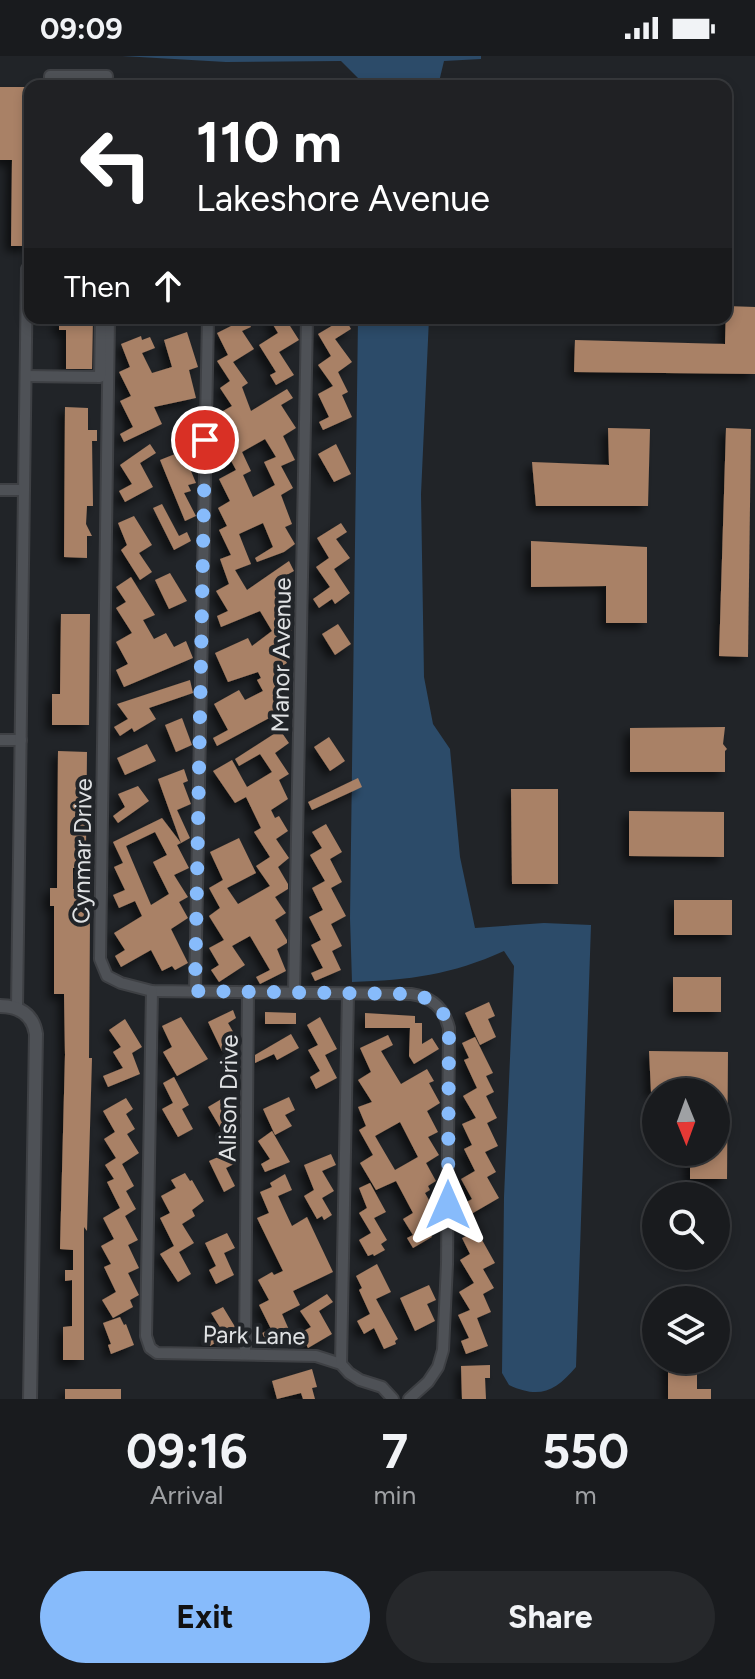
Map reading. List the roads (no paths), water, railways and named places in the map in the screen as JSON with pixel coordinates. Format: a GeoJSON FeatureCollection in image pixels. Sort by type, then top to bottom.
{"type":"FeatureCollection","features":[{"type":"Feature","properties":{"kind":"street"},"geometry":{"type":"LineString","coordinates":[[50,80],[50,76],[107,76],[107,80]]}},
{"type":"Feature","properties":{"kind":"street"},"geometry":{"type":"LineString","coordinates":[[17,1007],[26,324]]}},
{"type":"Feature","properties":{"kind":"street"},"geometry":{"type":"LineString","coordinates":[[26,376],[100,377],[101,324]]}},
{"type":"Feature","properties":{"kind":"street","name":"Cynmar Drive"},"geometry":{"type":"LineString","coordinates":[[109,324],[100,959],[107,976],[152,991]]}},
{"type":"Feature","properties":{"kind":"street"},"geometry":{"type":"LineString","coordinates":[[195,991],[208,324]]}},
{"type":"Feature","properties":{"kind":"street","name":"Manor Avenue"},"geometry":{"type":"LineString","coordinates":[[294,993],[307,324]]}},
{"type":"Feature","properties":{"kind":"street"},"geometry":{"type":"LineString","coordinates":[[0,490],[24,490]]}},
{"type":"Feature","properties":{"kind":"street"},"geometry":{"type":"LineString","coordinates":[[0,740],[21,740]]}},
{"type":"Feature","properties":{"kind":"street"},"geometry":{"type":"LineString","coordinates":[[152,991],[420,996],[436,1004],[447,1019],[447,1264],[443,1350],[438,1367],[428,1382],[409,1399]]}},
{"type":"Feature","properties":{"kind":"street","name":"Park Lane"},"geometry":{"type":"LineString","coordinates":[[152,991],[146,1336],[150,1348],[157,1353],[306,1355],[341,1364],[360,1380],[382,1387],[393,1399]]}},
{"type":"Feature","properties":{"kind":"street","name":"Alison Drive"},"geometry":{"type":"LineString","coordinates":[[245,1354],[248,992]]}},
{"type":"Feature","properties":{"kind":"street"},"geometry":{"type":"LineString","coordinates":[[341,1364],[348,994]]}},
{"type":"Feature","properties":{"kind":"street"},"geometry":{"type":"LineString","coordinates":[[0,1006],[17,1007],[30,1017],[34,1025],[30,1399]]}},
{"type":"Feature","properties":{"kind":"water"},"geometry":{"type":"Polygon","coordinates":[[[122,56],[481,56],[481,59],[444,61],[439,80],[360,80],[341,61],[226,62],[122,56]]]}},
{"type":"Feature","properties":{"kind":"water"},"geometry":{"type":"Polygon","coordinates":[[[358,324],[429,324],[421,494],[424,677],[433,724],[450,749],[460,857],[475,928],[544,923],[591,925],[576,1367],[546,1391],[529,1392],[509,1385],[502,1373],[504,1197],[514,966],[504,951],[466,966],[430,975],[352,982],[350,918],[358,324]]]}}]}
